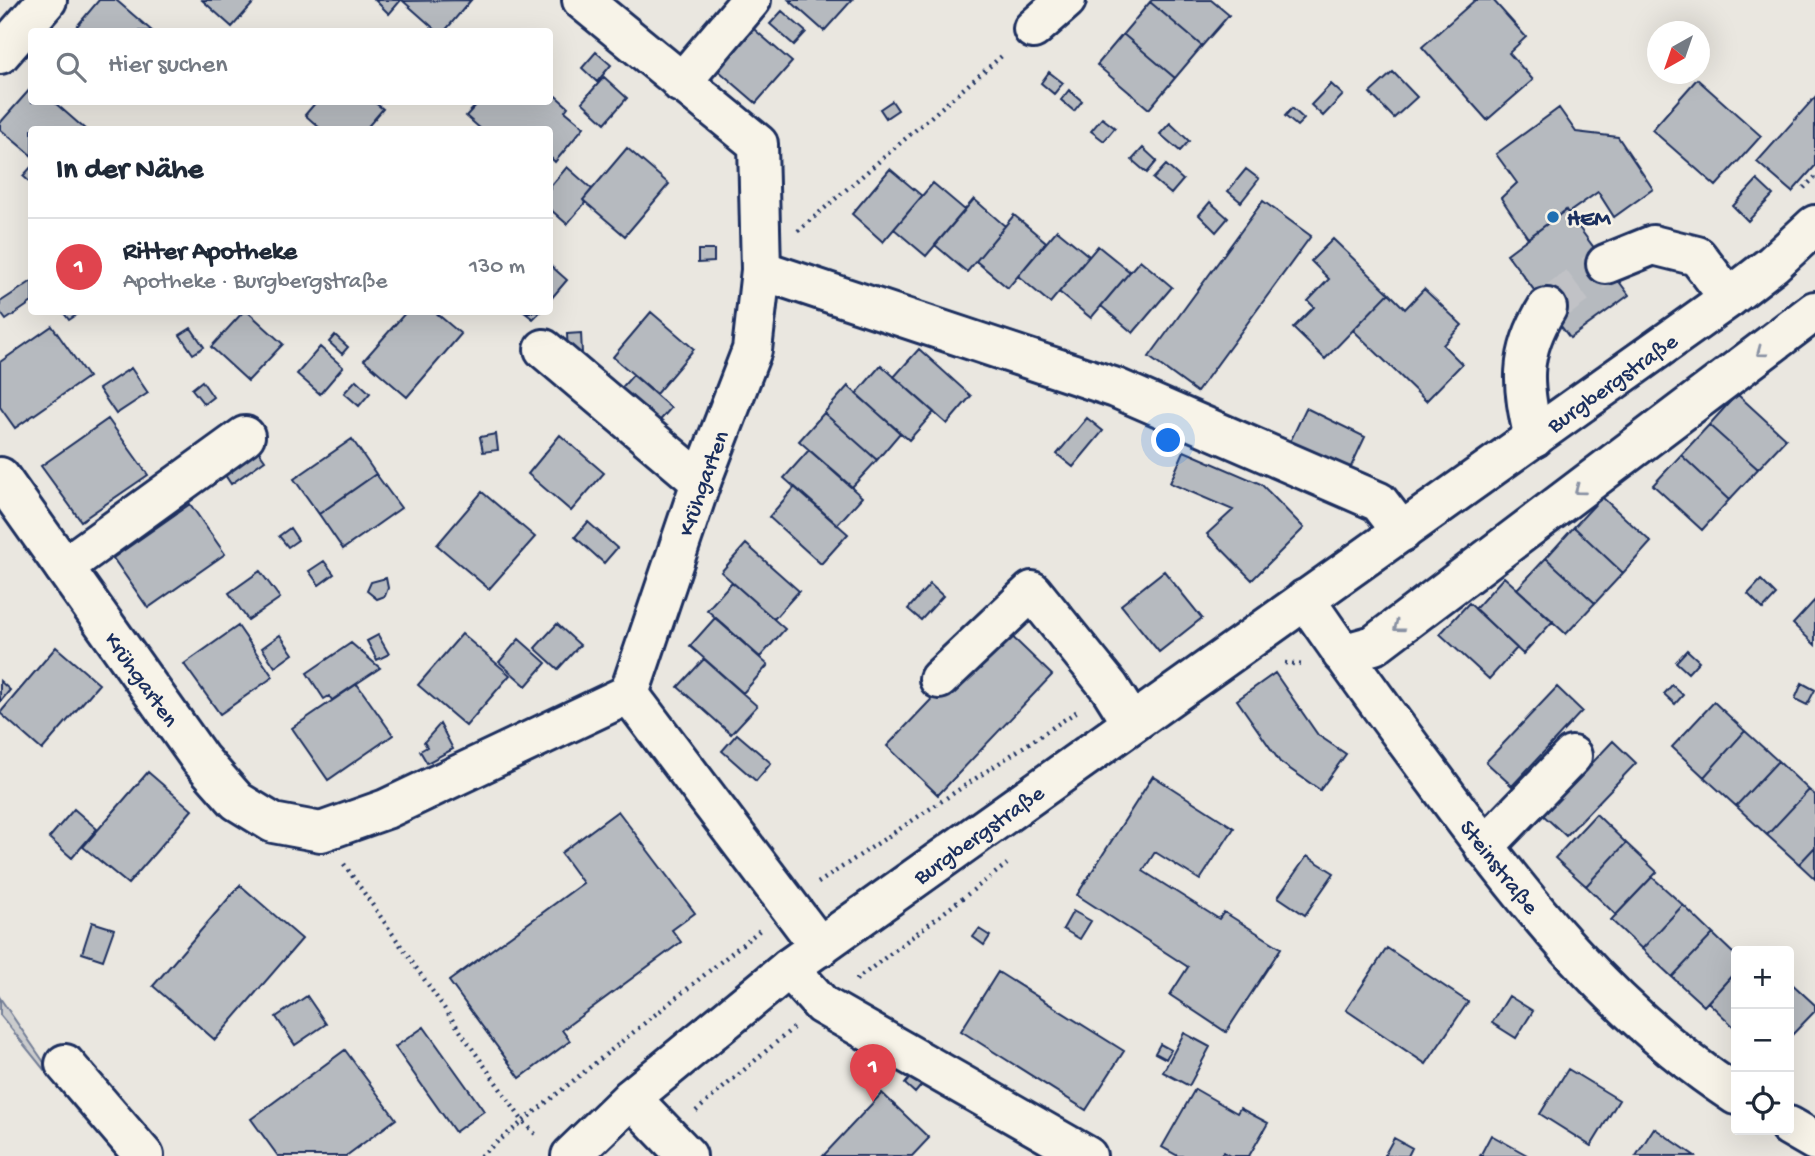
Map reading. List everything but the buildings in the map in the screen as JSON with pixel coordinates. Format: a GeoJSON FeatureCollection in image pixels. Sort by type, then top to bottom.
{"type":"FeatureCollection","features":[{"type":"Feature","properties":{"kind":"street"},"geometry":{"type":"LineString","coordinates":[[0,54],[47,0]]}},
{"type":"Feature","properties":{"kind":"street","name":"Krühgarten"},"geometry":{"type":"LineString","coordinates":[[582,0],[758,144],[761,270],[752,350],[701,481],[629,694]]}},
{"type":"Feature","properties":{"kind":"street"},"geometry":{"type":"LineString","coordinates":[[681,83],[751,0]]}},
{"type":"Feature","properties":{"kind":"street"},"geometry":{"type":"LineString","coordinates":[[1033,29],[1066,0]]}},
{"type":"Feature","properties":{"kind":"street","name":"Burgbergstraße"},"geometry":{"type":"LineString","coordinates":[[555,1147],[631,1098],[789,968],[1809,243]]}},
{"type":"Feature","properties":{"kind":"street"},"geometry":{"type":"LineString","coordinates":[[1606,264],[1653,245],[1697,256],[1729,298]]}},
{"type":"Feature","properties":{"kind":"street"},"geometry":{"type":"LineString","coordinates":[[761,270],[1116,388],[1379,502],[1402,532]]}},
{"type":"Feature","properties":{"kind":"street"},"geometry":{"type":"LineString","coordinates":[[1534,438],[1525,403],[1524,371],[1531,332],[1546,308]]}},
{"type":"Feature","properties":{"kind":"street"},"geometry":{"type":"LineString","coordinates":[[1342,654],[1374,645],[1815,311]]}},
{"type":"Feature","properties":{"kind":"street"},"geometry":{"type":"LineString","coordinates":[[544,349],[701,481]]}},
{"type":"Feature","properties":{"kind":"street"},"geometry":{"type":"LineString","coordinates":[[64,567],[245,436]]}},
{"type":"Feature","properties":{"kind":"street","name":"Krühgarten"},"geometry":{"type":"LineString","coordinates":[[0,477],[200,759],[237,801],[273,823],[321,832]]}},
{"type":"Feature","properties":{"kind":"street"},"geometry":{"type":"LineString","coordinates":[[939,679],[1032,591],[1111,688],[1132,723]]}},
{"type":"Feature","properties":{"kind":"street","name":"Steinstraße"},"geometry":{"type":"LineString","coordinates":[[1306,599],[1342,654],[1484,847],[1580,963],[1633,1016],[1731,1092]]}},
{"type":"Feature","properties":{"kind":"street"},"geometry":{"type":"LineString","coordinates":[[321,832],[386,809],[629,694],[820,947]]}},
{"type":"Feature","properties":{"kind":"street"},"geometry":{"type":"LineString","coordinates":[[1484,847],[1572,756]]}},
{"type":"Feature","properties":{"kind":"street"},"geometry":{"type":"LineString","coordinates":[[789,968],[822,1005],[1087,1156]]}},
{"type":"Feature","properties":{"kind":"street"},"geometry":{"type":"LineString","coordinates":[[65,1064],[144,1156]]}},
{"type":"Feature","properties":{"kind":"street"},"geometry":{"type":"LineString","coordinates":[[631,1098],[678,1147]]}},
{"type":"Feature","properties":{"kind":"street"},"geometry":{"type":"LineString","coordinates":[[1794,1129],[1815,1141]]}},
{"type":"Feature","properties":{"kind":"path"},"geometry":{"type":"LineString","coordinates":[[761,270],[809,221],[1033,29]]}},
{"type":"Feature","properties":{"kind":"path"},"geometry":{"type":"LineString","coordinates":[[1275,666],[1287,663],[1312,666],[1342,654]]}},
{"type":"Feature","properties":{"kind":"path"},"geometry":{"type":"LineString","coordinates":[[321,832],[522,1120],[555,1147]]}},
{"type":"Feature","properties":{"kind":"path"},"geometry":{"type":"LineString","coordinates":[[678,1147],[737,1073],[822,1005],[970,896],[1009,862]]}},
{"type":"Feature","properties":{"kind":"path"},"geometry":{"type":"LineString","coordinates":[[480,1156],[756,934],[787,904]]}},
{"type":"Feature","properties":{"kind":"shaded area"},"geometry":{"type":"Polygon","coordinates":[[[0,998],[78,1112],[0,1015],[0,998]]]}},
{"type":"Feature","properties":{"kind":"tunnel"},"geometry":{"type":"LineString","coordinates":[[1547,308],[1606,264]]}},
{"type":"Feature","properties":{"kind":"place","name":"HEM"},"geometry":{"type":"Point","coordinates":[1553,217]}},
{"type":"Feature","properties":{"kind":"place","name":"Ritter Apotheke"},"geometry":{"type":"Point","coordinates":[873,1102]}}]}
